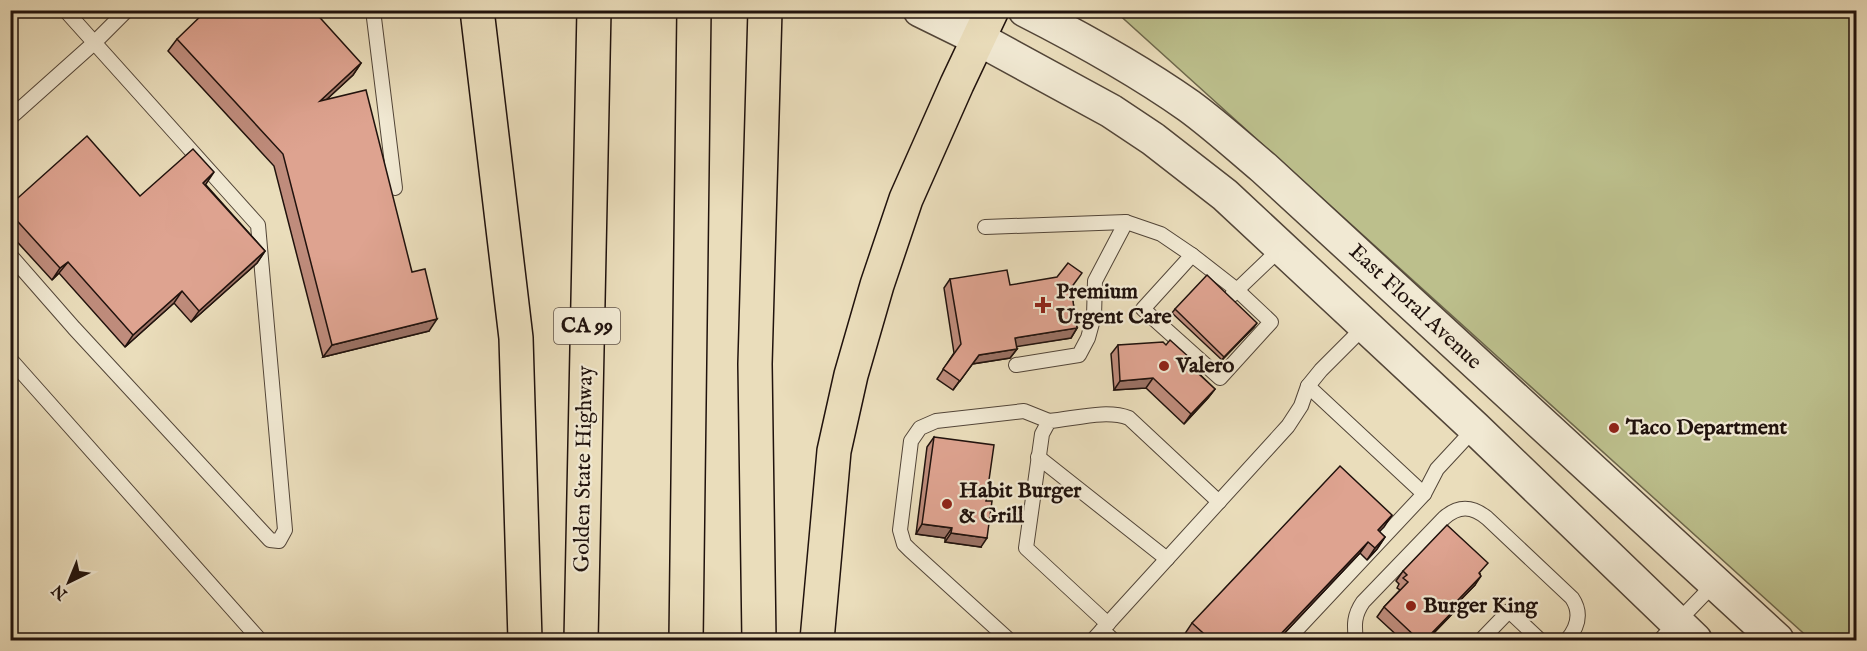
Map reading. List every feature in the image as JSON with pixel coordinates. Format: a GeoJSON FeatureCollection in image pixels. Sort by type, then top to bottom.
{"type":"FeatureCollection","features":[{"type":"Feature","properties":{"kind":"highway"},"geometry":{"type":"LineString","coordinates":[[477,10],[516,338],[525,640]]}},
{"type":"Feature","properties":{"kind":"highway","name":"Golden State Highway"},"geometry":{"type":"LineString","coordinates":[[581,640],[594,10]]}},
{"type":"Feature","properties":{"kind":"highway"},"geometry":{"type":"LineString","coordinates":[[686,640],[694,10]]}},
{"type":"Feature","properties":{"kind":"highway"},"geometry":{"type":"LineString","coordinates":[[759,640],[755,364],[765,10]]}},
{"type":"Feature","properties":{"kind":"highway"},"geometry":{"type":"LineString","coordinates":[[817,640],[834,451],[851,375],[877,285],[906,199],[986,25]]}},
{"type":"Feature","properties":{"kind":"street","name":"East Floral Avenue"},"geometry":{"type":"LineString","coordinates":[[920,10],[986,25],[1153,139],[1225,195],[1475,428],[1677,635]]}},
{"type":"Feature","properties":{"kind":"street","name":"East Floral Avenue"},"geometry":{"type":"LineString","coordinates":[[1025,10],[1110,56],[1154,83],[1222,132],[1778,640]]}},
{"type":"Feature","properties":{"kind":"lane"},"geometry":{"type":"LineString","coordinates":[[10,255],[74,328],[270,540],[279,542],[285,530],[258,225],[65,10]]}},
{"type":"Feature","properties":{"kind":"lane"},"geometry":{"type":"LineString","coordinates":[[10,118],[94,43],[127,10]]}},
{"type":"Feature","properties":{"kind":"lane"},"geometry":{"type":"LineString","coordinates":[[374,10],[395,188]]}},
{"type":"Feature","properties":{"kind":"lane"},"geometry":{"type":"LineString","coordinates":[[1016,364],[1079,355],[1089,338],[1094,316],[1095,281],[1126,222]]}},
{"type":"Feature","properties":{"kind":"lane"},"geometry":{"type":"LineString","coordinates":[[985,227],[1126,222],[1161,234],[1192,255],[1237,290],[1271,322],[1220,378],[1143,309],[1192,255]]}},
{"type":"Feature","properties":{"kind":"lane"},"geometry":{"type":"LineString","coordinates":[[1227,300],[1282,247]]}},
{"type":"Feature","properties":{"kind":"lane"},"geometry":{"type":"LineString","coordinates":[[1101,632],[1288,426],[1301,406],[1308,386],[1366,325]]}},
{"type":"Feature","properties":{"kind":"lane"},"geometry":{"type":"LineString","coordinates":[[1184,346],[1195,334]]}},
{"type":"Feature","properties":{"kind":"lane"},"geometry":{"type":"LineString","coordinates":[[10,359],[260,640]]}},
{"type":"Feature","properties":{"kind":"lane"},"geometry":{"type":"LineString","coordinates":[[1308,386],[1424,494]]}},
{"type":"Feature","properties":{"kind":"lane"},"geometry":{"type":"LineString","coordinates":[[1009,640],[904,544],[900,530],[911,441],[920,428],[936,421],[1024,411],[1049,421],[1120,415],[1129,418],[1219,502]]}},
{"type":"Feature","properties":{"kind":"lane"},"geometry":{"type":"LineString","coordinates":[[1049,421],[1042,434],[1026,548],[1101,632],[1113,640]]}},
{"type":"Feature","properties":{"kind":"lane"},"geometry":{"type":"LineString","coordinates":[[1287,640],[1424,494],[1437,469],[1475,428]]}},
{"type":"Feature","properties":{"kind":"lane"},"geometry":{"type":"LineString","coordinates":[[1038,457],[1167,559]]}},
{"type":"Feature","properties":{"kind":"lane"},"geometry":{"type":"LineString","coordinates":[[1356,640],[1354,619],[1363,602],[1444,518],[1456,509],[1464,507],[1473,509],[1487,518],[1572,598],[1578,611],[1578,618],[1567,640]]}},
{"type":"Feature","properties":{"kind":"lane"},"geometry":{"type":"LineString","coordinates":[[1677,635],[1715,583]]}},
{"type":"Feature","properties":{"kind":"lane"},"geometry":{"type":"LineString","coordinates":[[1481,640],[1509,611],[1540,640]]}},
{"type":"Feature","properties":{"kind":"green space"},"geometry":{"type":"Polygon","coordinates":[[[1115,11],[1856,11],[1856,640],[1811,640],[1115,11]]]}},
{"type":"Feature","properties":{"kind":"building"},"geometry":{"type":"Polygon","coordinates":[[[207,10],[313,10],[361,63],[320,101],[366,90],[412,272],[425,269],[437,319],[332,345],[283,154],[177,39],[207,10]]]}},
{"type":"Feature","properties":{"kind":"building"},"geometry":{"type":"Polygon","coordinates":[[[87,136],[140,196],[193,149],[214,172],[203,183],[265,251],[199,311],[182,291],[133,335],[68,262],[60,268],[10,213],[10,205],[87,136]]]}},
{"type":"Feature","properties":{"kind":"building"},"geometry":{"type":"Polygon","coordinates":[[[1068,263],[1082,273],[1071,288],[1077,328],[1015,338],[1017,349],[979,355],[960,381],[943,369],[961,344],[950,279],[1007,270],[1010,285],[1057,277],[1068,263]]]}},
{"type":"Feature","properties":{"kind":"building"},"geometry":{"type":"Polygon","coordinates":[[[1207,275],[1257,323],[1224,357],[1175,309],[1207,275]]]}},
{"type":"Feature","properties":{"kind":"building"},"geometry":{"type":"Polygon","coordinates":[[[1170,340],[1191,359],[1187,363],[1215,389],[1191,414],[1153,378],[1120,381],[1118,345],[1163,342],[1166,345],[1170,340]]]}},
{"type":"Feature","properties":{"kind":"building"},"geometry":{"type":"Polygon","coordinates":[[[934,437],[994,445],[986,501],[992,501],[987,538],[951,533],[952,528],[922,524],[934,437]]]}},
{"type":"Feature","properties":{"kind":"building"},"geometry":{"type":"Polygon","coordinates":[[[1340,466],[1392,515],[1378,530],[1385,537],[1375,548],[1368,542],[1275,640],[1211,640],[1192,623],[1340,466]]]}},
{"type":"Feature","properties":{"kind":"building"},"geometry":{"type":"Polygon","coordinates":[[[1447,525],[1488,563],[1479,573],[1481,576],[1458,600],[1461,603],[1425,640],[1419,640],[1384,607],[1408,582],[1403,578],[1407,575],[1403,571],[1447,525]]]}},
{"type":"Feature","properties":{"kind":"place","name":"Premium Urgent Care"},"geometry":{"type":"Point","coordinates":[1043,305]}},
{"type":"Feature","properties":{"kind":"place","name":"Valero"},"geometry":{"type":"Point","coordinates":[1164,366]}},
{"type":"Feature","properties":{"kind":"place","name":"Taco Department"},"geometry":{"type":"Point","coordinates":[1614,428]}},
{"type":"Feature","properties":{"kind":"place","name":"Habit Burger & Grill"},"geometry":{"type":"Point","coordinates":[947,504]}},
{"type":"Feature","properties":{"kind":"place","name":"Burger King"},"geometry":{"type":"Point","coordinates":[1411,606]}}]}
